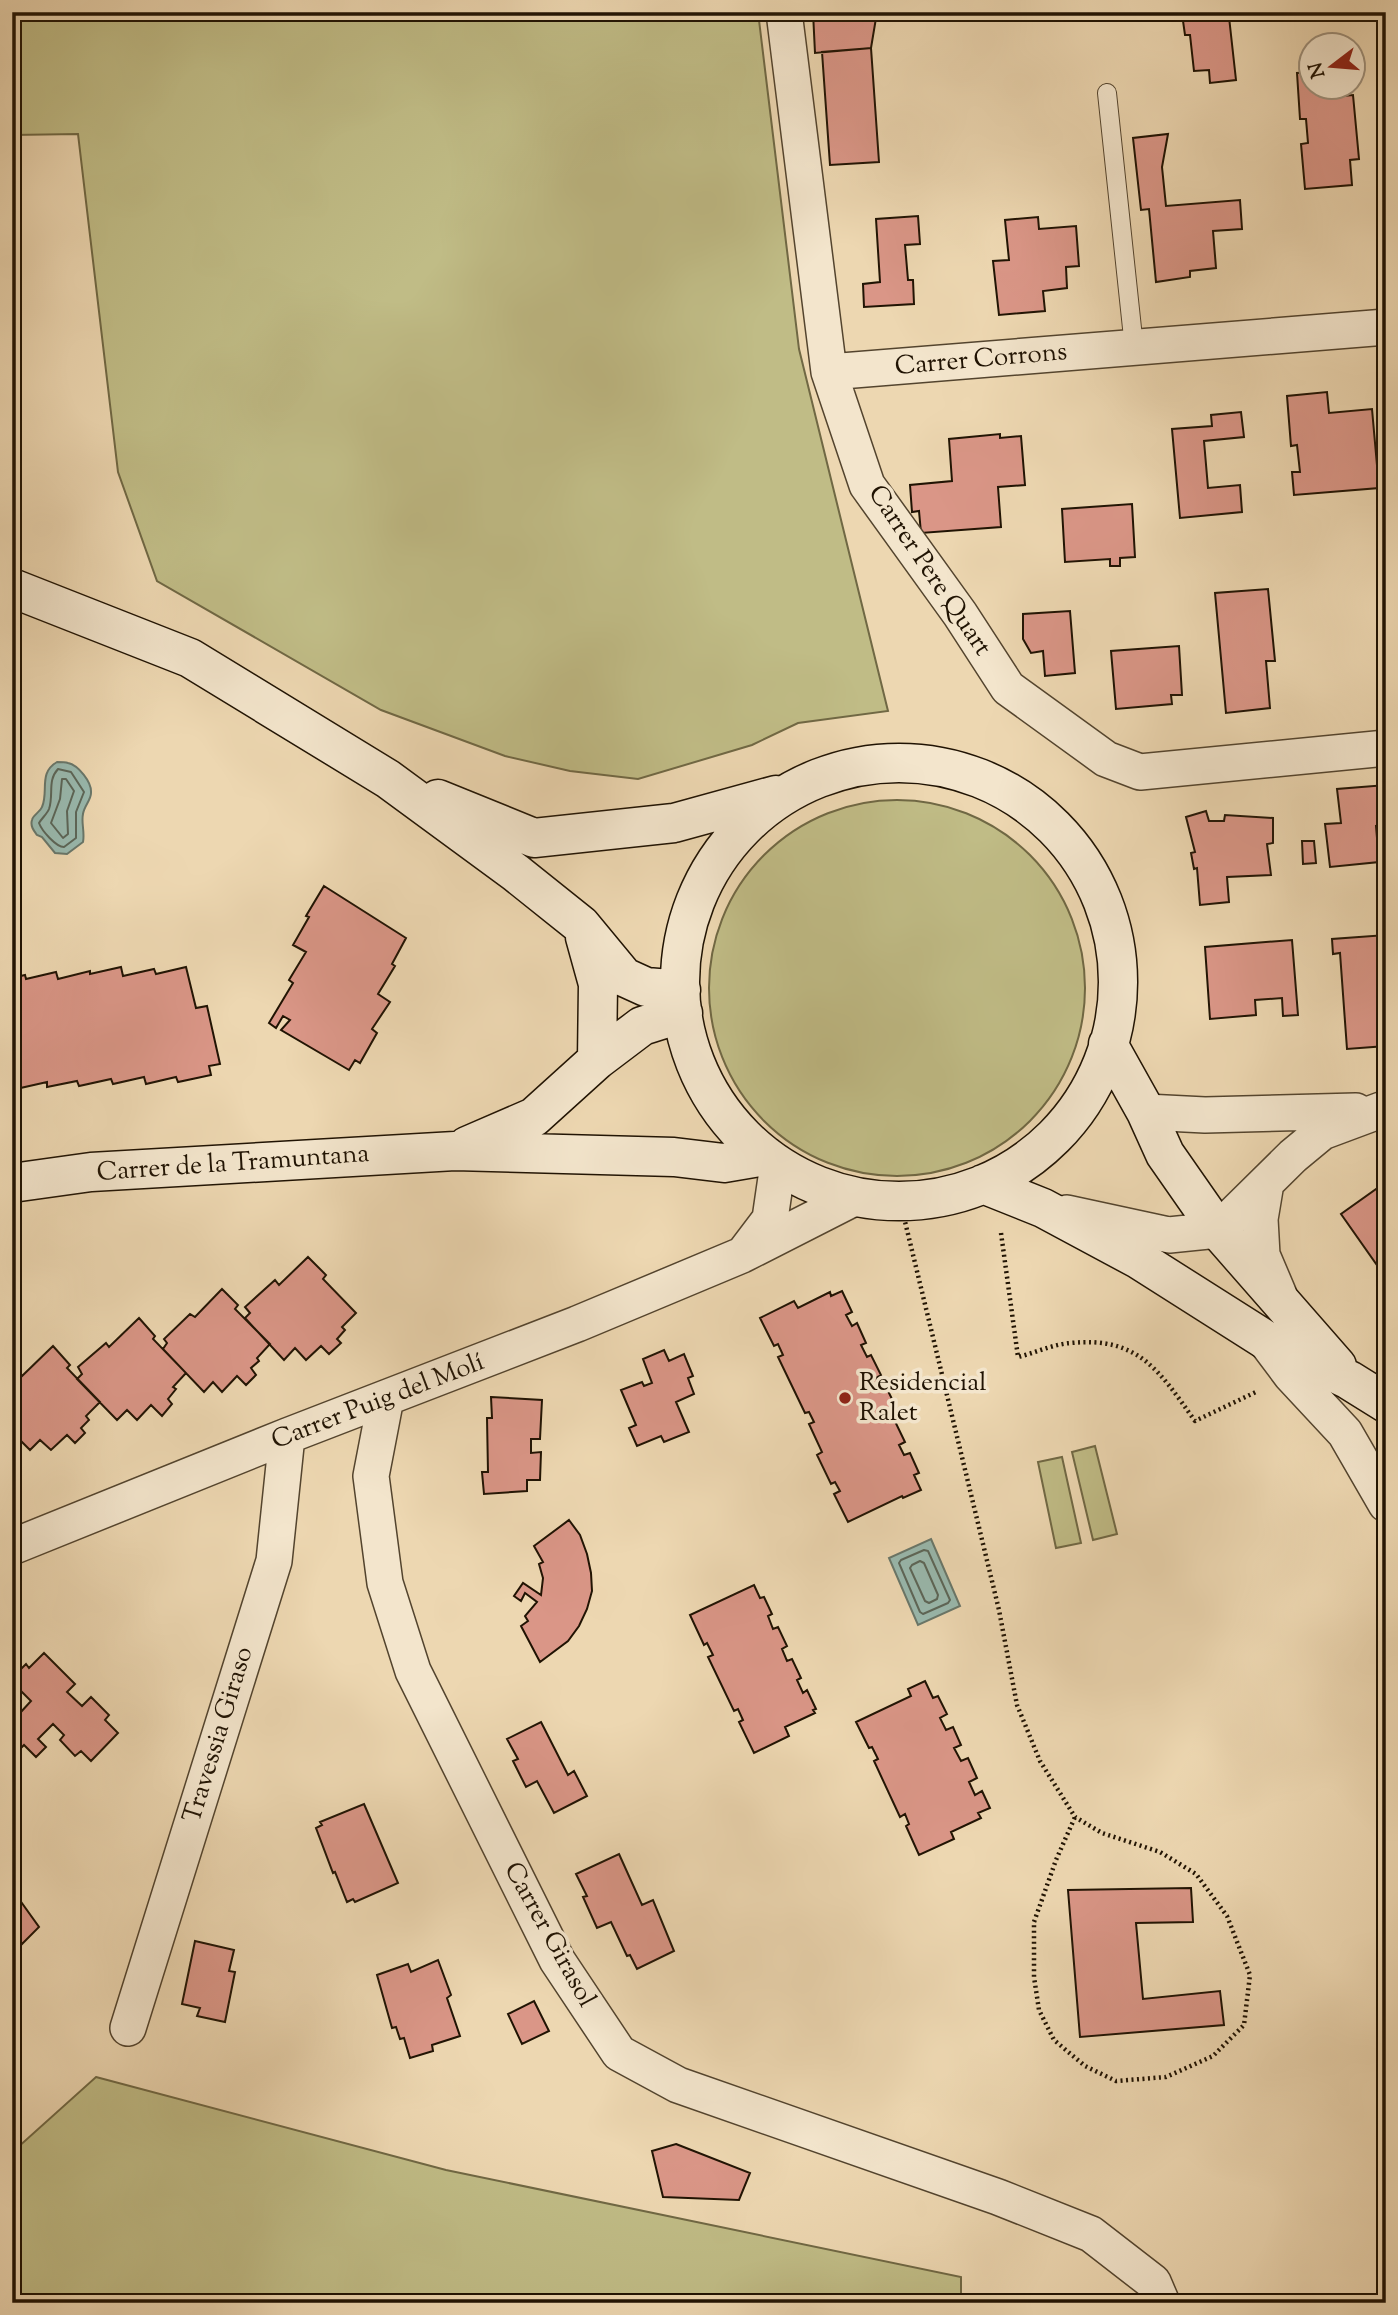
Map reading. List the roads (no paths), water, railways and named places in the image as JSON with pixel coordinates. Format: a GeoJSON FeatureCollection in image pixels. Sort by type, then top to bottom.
{"type":"FeatureCollection","features":[{"type":"Feature","properties":{"kind":"main road"},"geometry":{"type":"LineString","coordinates":[[12,587],[190,658],[388,779],[516,873],[581,925],[624,977],[682,1002]]}},
{"type":"Feature","properties":{"kind":"main road"},"geometry":{"type":"LineString","coordinates":[[388,779],[534,838],[674,823],[794,790],[861,766],[907,763],[931,765],[975,777],[1017,798],[1036,812],[1069,845],[1094,885],[1110,929],[1117,975],[1117,999],[1099,1072],[1067,1123],[1023,1163],[989,1187],[943,1197],[900,1201],[856,1197],[815,1184],[772,1160],[733,1125],[711,1093],[694,1058],[682,1002],[681,963],[689,923],[697,898],[716,862],[751,821],[794,790]]}},
{"type":"Feature","properties":{"kind":"main road"},"geometry":{"type":"LineString","coordinates":[[581,925],[598,984],[597,1060]]}},
{"type":"Feature","properties":{"kind":"main road","name":"Carrer de la Tramuntana"},"geometry":{"type":"LineString","coordinates":[[455,1151],[534,1117],[597,1060],[682,1002]]}},
{"type":"Feature","properties":{"kind":"main road"},"geometry":{"type":"LineString","coordinates":[[1108,1044],[1146,1112],[1165,1154],[1218,1230],[1349,1380]]}},
{"type":"Feature","properties":{"kind":"main road","name":"Carrer de la Tramuntana"},"geometry":{"type":"LineString","coordinates":[[12,1183],[91,1172],[455,1151],[674,1157],[724,1163],[772,1160]]}},
{"type":"Feature","properties":{"kind":"main road"},"geometry":{"type":"LineString","coordinates":[[989,1187],[1043,1208],[1138,1259],[1265,1339],[1349,1380],[1386,1403]]}},
{"type":"Feature","properties":{"kind":"street","name":"Carrer Pere Quart"},"geometry":{"type":"LineString","coordinates":[[784,12],[829,372],[867,485],[960,614],[1008,688],[1106,759],[1140,772],[1386,748]]}},
{"type":"Feature","properties":{"kind":"street","name":"Carrer Corrons"},"geometry":{"type":"LineString","coordinates":[[829,372],[1386,327]]}},
{"type":"Feature","properties":{"kind":"street"},"geometry":{"type":"LineString","coordinates":[[1146,1112],[1205,1115],[1383,1110]]}},
{"type":"Feature","properties":{"kind":"street"},"geometry":{"type":"LineString","coordinates":[[1043,1208],[1169,1234],[1218,1230],[1293,1156],[1322,1132],[1383,1110]]}},
{"type":"Feature","properties":{"kind":"street"},"geometry":{"type":"LineString","coordinates":[[742,1255],[770,1219],[772,1160]]}},
{"type":"Feature","properties":{"kind":"street"},"geometry":{"type":"LineString","coordinates":[[1266,1183],[1260,1219],[1262,1255],[1285,1307]]}},
{"type":"Feature","properties":{"kind":"street"},"geometry":{"type":"LineString","coordinates":[[742,1255],[856,1197]]}},
{"type":"Feature","properties":{"kind":"street","name":"Carrer Puig del Molí"},"geometry":{"type":"LineString","coordinates":[[12,1547],[577,1324],[742,1255]]}},
{"type":"Feature","properties":{"kind":"street"},"geometry":{"type":"LineString","coordinates":[[1265,1339],[1291,1375],[1345,1433],[1386,1504]]}},
{"type":"Feature","properties":{"kind":"street","name":"Carrer Girasol"},"geometry":{"type":"LineString","coordinates":[[386,1398],[371,1476],[385,1583],[413,1671],[557,1960],[619,2053],[678,2085],[998,2197],[1091,2234],[1153,2282],[1163,2303]]}},
{"type":"Feature","properties":{"kind":"street"},"geometry":{"type":"LineString","coordinates":[[1345,1433],[1386,1458]]}},
{"type":"Feature","properties":{"kind":"street","name":"Travessia Giraso"},"geometry":{"type":"LineString","coordinates":[[128,2028],[274,1561],[287,1437]]}},
{"type":"Feature","properties":{"kind":"lane"},"geometry":{"type":"LineString","coordinates":[[1107,93],[1134,347]]}},
{"type":"Feature","properties":{"kind":"water"},"geometry":{"type":"Polygon","coordinates":[[[57,762],[76,767],[87,779],[91,789],[83,817],[83,842],[67,854],[55,853],[42,837],[37,835],[32,824],[44,801],[48,771],[57,762]]]}},
{"type":"Feature","properties":{"kind":"water"},"geometry":{"type":"Polygon","coordinates":[[[931,1539],[960,1606],[918,1625],[889,1558],[931,1539]]]}},
{"type":"Feature","properties":{"kind":"place","name":"Residencial Ralet"},"geometry":{"type":"Point","coordinates":[845,1398]}}]}
